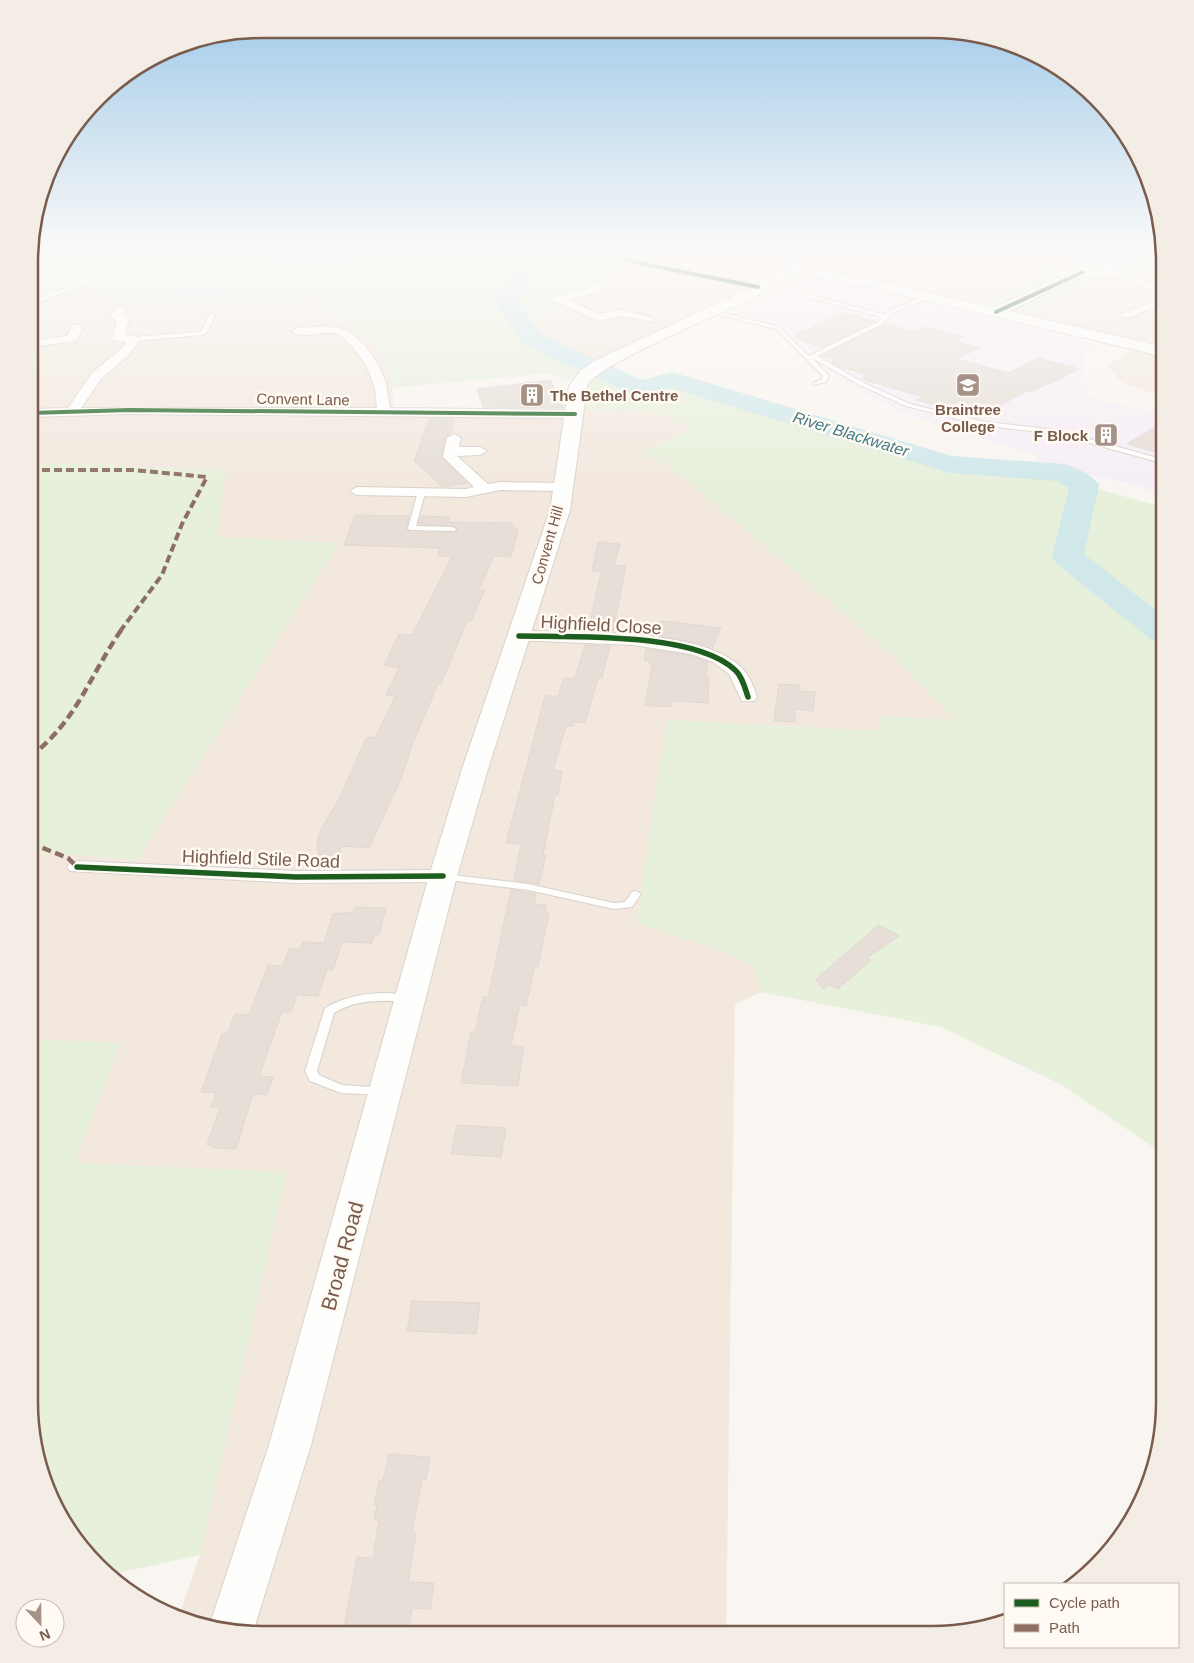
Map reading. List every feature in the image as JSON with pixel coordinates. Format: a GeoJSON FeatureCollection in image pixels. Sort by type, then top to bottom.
{"type":"FeatureCollection","features":[{"type":"Feature","properties":{"kind":"main road","name":"Convent Hill"},"geometry":{"type":"LineString","coordinates":[[443,876],[560,510],[578,386],[590,371],[670,332]]}},
{"type":"Feature","properties":{"kind":"main road"},"geometry":{"type":"LineString","coordinates":[[1079,332],[1156,350]]}},
{"type":"Feature","properties":{"kind":"main road","name":"Broad Road"},"geometry":{"type":"LineString","coordinates":[[233,1624],[290,1445],[443,876]]}},
{"type":"Feature","properties":{"kind":"street"},"geometry":{"type":"LineString","coordinates":[[38,343],[72,338],[75,332]]}},
{"type":"Feature","properties":{"kind":"street"},"geometry":{"type":"LineString","coordinates":[[72,411],[89,384],[106,366],[124,356],[134,339],[118,338],[119,332]]}},
{"type":"Feature","properties":{"kind":"street"},"geometry":{"type":"LineString","coordinates":[[342,332],[359,346],[370,359],[383,394],[384,413]]}},
{"type":"Feature","properties":{"kind":"street","name":"Convent Lane"},"geometry":{"type":"LineString","coordinates":[[38,413],[72,411],[575,414]]}},
{"type":"Feature","properties":{"kind":"street"},"geometry":{"type":"LineString","coordinates":[[480,451],[452,445],[450,457],[485,489]]}},
{"type":"Feature","properties":{"kind":"street"},"geometry":{"type":"LineString","coordinates":[[357,491],[466,493],[500,486],[562,487]]}},
{"type":"Feature","properties":{"kind":"street","name":"Highfield Close"},"geometry":{"type":"LineString","coordinates":[[519,636],[647,642],[685,646],[707,653],[734,669],[748,697]]}},
{"type":"Feature","properties":{"kind":"street","name":"Highfield Stile Road"},"geometry":{"type":"LineString","coordinates":[[77,867],[296,877],[443,876]]}},
{"type":"Feature","properties":{"kind":"lane"},"geometry":{"type":"LineString","coordinates":[[134,339],[199,334],[204,332]]}},
{"type":"Feature","properties":{"kind":"lane"},"geometry":{"type":"LineString","coordinates":[[782,332],[826,376],[824,381],[815,384]]}},
{"type":"Feature","properties":{"kind":"lane"},"geometry":{"type":"LineString","coordinates":[[861,332],[812,356],[862,384],[908,405],[980,423],[1057,432],[1156,460]]}},
{"type":"Feature","properties":{"kind":"lane"},"geometry":{"type":"LineString","coordinates":[[421,492],[412,528],[452,529]]}},
{"type":"Feature","properties":{"kind":"lane"},"geometry":{"type":"LineString","coordinates":[[443,876],[528,887],[614,906],[628,905],[636,894]]}},
{"type":"Feature","properties":{"kind":"lane"},"geometry":{"type":"LineString","coordinates":[[386,1091],[341,1090],[314,1078],[310,1071],[329,1011],[353,999],[376,996],[410,998]]}},
{"type":"Feature","properties":{"kind":"shaded area"},"geometry":{"type":"Polygon","coordinates":[[[38,332],[357,332],[375,343],[391,371],[394,417],[564,419],[584,410],[656,412],[692,430],[638,452],[673,468],[791,567],[885,648],[957,720],[880,716],[881,731],[667,720],[723,951],[753,965],[761,992],[735,1004],[726,1626],[261,1626],[232,1624],[203,1618],[181,1610],[200,1555],[286,1172],[75,1163],[120,1043],[38,1039],[38,852],[137,860],[338,543],[217,537],[225,470],[38,462],[38,332]]]}},
{"type":"Feature","properties":{"kind":"shaded area"},"geometry":{"type":"Polygon","coordinates":[[[538,332],[663,332],[595,365],[533,340],[538,332]]]}},
{"type":"Feature","properties":{"kind":"shaded area","name":"Braintree College"},"geometry":{"type":"Polygon","coordinates":[[[788,332],[1046,332],[1096,344],[1085,353],[1087,397],[1156,412],[1156,491],[1125,482],[1036,465],[1035,454],[908,415],[837,377],[788,332]]]}},
{"type":"Feature","properties":{"kind":"shaded area"},"geometry":{"type":"Polygon","coordinates":[[[1069,332],[1156,332],[1156,395],[1121,382],[1108,365],[1137,347],[1069,332]]]}},
{"type":"Feature","properties":{"kind":"green space"},"geometry":{"type":"Polygon","coordinates":[[[357,332],[538,332],[533,340],[639,388],[672,380],[950,464],[1064,473],[1084,485],[1156,505],[1156,1149],[1062,1085],[941,1027],[761,992],[753,965],[723,951],[636,923],[667,720],[880,731],[879,716],[956,720],[885,648],[673,468],[638,452],[691,429],[656,412],[584,410],[581,385],[549,373],[393,388],[391,371],[375,343],[357,332]]]}},
{"type":"Feature","properties":{"kind":"green space"},"geometry":{"type":"Polygon","coordinates":[[[38,462],[226,470],[217,537],[339,543],[137,860],[38,852],[38,462]]]}},
{"type":"Feature","properties":{"kind":"green space"},"geometry":{"type":"Polygon","coordinates":[[[38,1039],[120,1043],[75,1163],[286,1172],[200,1555],[118,1573],[93,1549],[75,1526],[67,1514],[49,1474],[39,1431],[38,1416],[38,1039]]]}},
{"type":"Feature","properties":{"kind":"building"},"geometry":{"type":"Polygon","coordinates":[[[803,332],[854,332],[823,347],[801,341],[805,340],[793,336],[803,332]]]}},
{"type":"Feature","properties":{"kind":"building"},"geometry":{"type":"Polygon","coordinates":[[[870,332],[943,332],[964,337],[955,342],[979,348],[957,359],[1009,373],[1038,358],[1079,369],[1031,392],[1027,391],[977,418],[917,400],[923,397],[861,379],[868,375],[839,367],[831,362],[836,359],[822,356],[870,332]]]}},
{"type":"Feature","properties":{"kind":"building","name":"The Bethel Centre"},"geometry":{"type":"Polygon","coordinates":[[[550,380],[564,408],[483,407],[477,389],[550,380]]]}},
{"type":"Feature","properties":{"kind":"building"},"geometry":{"type":"Polygon","coordinates":[[[429,419],[454,419],[450,434],[445,438],[441,457],[467,483],[443,487],[414,461],[429,419]]]}},
{"type":"Feature","properties":{"kind":"building"},"geometry":{"type":"Polygon","coordinates":[[[1156,426],[1156,452],[1127,444],[1156,426]]]}},
{"type":"Feature","properties":{"kind":"building"},"geometry":{"type":"Polygon","coordinates":[[[355,515],[409,516],[406,528],[409,532],[455,533],[458,530],[452,525],[418,524],[421,516],[449,517],[448,522],[511,523],[518,530],[511,557],[494,556],[479,590],[485,590],[471,621],[467,621],[441,684],[438,684],[413,743],[401,779],[369,848],[340,846],[341,861],[319,863],[317,840],[324,824],[338,801],[366,738],[376,737],[395,696],[386,695],[399,668],[384,665],[399,634],[412,635],[452,557],[438,556],[440,548],[344,545],[355,515]]]}},
{"type":"Feature","properties":{"kind":"building"},"geometry":{"type":"Polygon","coordinates":[[[598,542],[620,544],[614,565],[626,566],[613,631],[588,630],[601,572],[592,571],[598,542]]]}},
{"type":"Feature","properties":{"kind":"building"},"geometry":{"type":"Polygon","coordinates":[[[664,621],[721,628],[712,649],[698,643],[649,635],[652,623],[664,621]]]}},
{"type":"Feature","properties":{"kind":"building"},"geometry":{"type":"Polygon","coordinates":[[[585,645],[610,646],[602,678],[598,678],[585,723],[574,722],[573,726],[566,726],[553,770],[562,771],[558,795],[555,795],[543,855],[546,855],[539,884],[514,880],[521,844],[506,843],[545,696],[558,696],[564,678],[575,678],[585,645]]]}},
{"type":"Feature","properties":{"kind":"building"},"geometry":{"type":"Polygon","coordinates":[[[646,649],[691,656],[708,662],[706,678],[709,678],[708,703],[672,701],[671,707],[645,705],[652,664],[644,660],[646,649]]]}},
{"type":"Feature","properties":{"kind":"building"},"geometry":{"type":"Polygon","coordinates":[[[779,684],[800,685],[800,691],[815,692],[813,711],[795,709],[795,722],[774,721],[779,684]]]}},
{"type":"Feature","properties":{"kind":"building"},"geometry":{"type":"Polygon","coordinates":[[[511,890],[536,894],[534,904],[546,905],[545,912],[549,913],[538,967],[535,966],[526,1006],[520,1005],[511,1046],[524,1047],[518,1086],[461,1083],[471,1032],[475,1032],[483,997],[488,997],[511,890]]]}},
{"type":"Feature","properties":{"kind":"building"},"geometry":{"type":"Polygon","coordinates":[[[355,907],[386,908],[379,935],[374,935],[372,943],[342,942],[333,970],[327,970],[318,996],[297,995],[291,1012],[282,1012],[259,1076],[273,1077],[267,1095],[253,1094],[236,1149],[212,1148],[213,1145],[207,1145],[220,1107],[211,1107],[216,1093],[201,1092],[222,1034],[227,1034],[235,1014],[249,1015],[268,965],[283,966],[289,949],[300,949],[303,942],[324,943],[333,914],[354,912],[355,907]]]}},
{"type":"Feature","properties":{"kind":"building"},"geometry":{"type":"Polygon","coordinates":[[[879,925],[899,936],[867,958],[871,960],[838,989],[829,985],[823,989],[816,979],[879,925]]]}},
{"type":"Feature","properties":{"kind":"building"},"geometry":{"type":"Polygon","coordinates":[[[457,1125],[506,1128],[501,1157],[451,1154],[457,1125]]]}},
{"type":"Feature","properties":{"kind":"building"},"geometry":{"type":"Polygon","coordinates":[[[412,1301],[480,1303],[476,1334],[407,1331],[412,1301]]]}},
{"type":"Feature","properties":{"kind":"building"},"geometry":{"type":"Polygon","coordinates":[[[389,1454],[430,1457],[426,1480],[422,1479],[412,1532],[416,1533],[408,1582],[434,1583],[430,1609],[412,1608],[409,1626],[344,1626],[357,1557],[373,1558],[379,1521],[374,1520],[377,1505],[374,1505],[379,1481],[383,1481],[389,1454]]]}},
{"type":"Feature","properties":{"kind":"waterway","name":"River Blackwater"},"geometry":{"type":"LineString","coordinates":[[527,332],[533,340],[639,388],[672,380],[950,464],[1064,473],[1084,485],[1068,557],[1156,627]]}},
{"type":"Feature","properties":{"kind":"marked path"},"geometry":{"type":"LineString","coordinates":[[38,470],[133,470],[207,477],[201,492],[186,516],[157,583],[116,638],[70,717],[59,732],[38,751]]}},
{"type":"Feature","properties":{"kind":"marked path"},"geometry":{"type":"LineString","coordinates":[[38,846],[68,858],[77,867]]}},
{"type":"Feature","properties":{"kind":"cycle path"},"geometry":{"type":"LineString","coordinates":[[38,413],[129,410],[575,414]]}},
{"type":"Feature","properties":{"kind":"cycle path"},"geometry":{"type":"LineString","coordinates":[[519,636],[633,640],[695,650],[719,658],[735,670],[743,682],[748,697]]}},
{"type":"Feature","properties":{"kind":"cycle path"},"geometry":{"type":"LineString","coordinates":[[77,867],[296,877],[443,876]]}},
{"type":"Feature","properties":{"kind":"place","name":"Braintree College"},"geometry":{"type":"Point","coordinates":[968,385]}},
{"type":"Feature","properties":{"kind":"place","name":"The Bethel Centre"},"geometry":{"type":"Point","coordinates":[532,395]}},
{"type":"Feature","properties":{"kind":"place","name":"F Block"},"geometry":{"type":"Point","coordinates":[1106,435]}}]}
